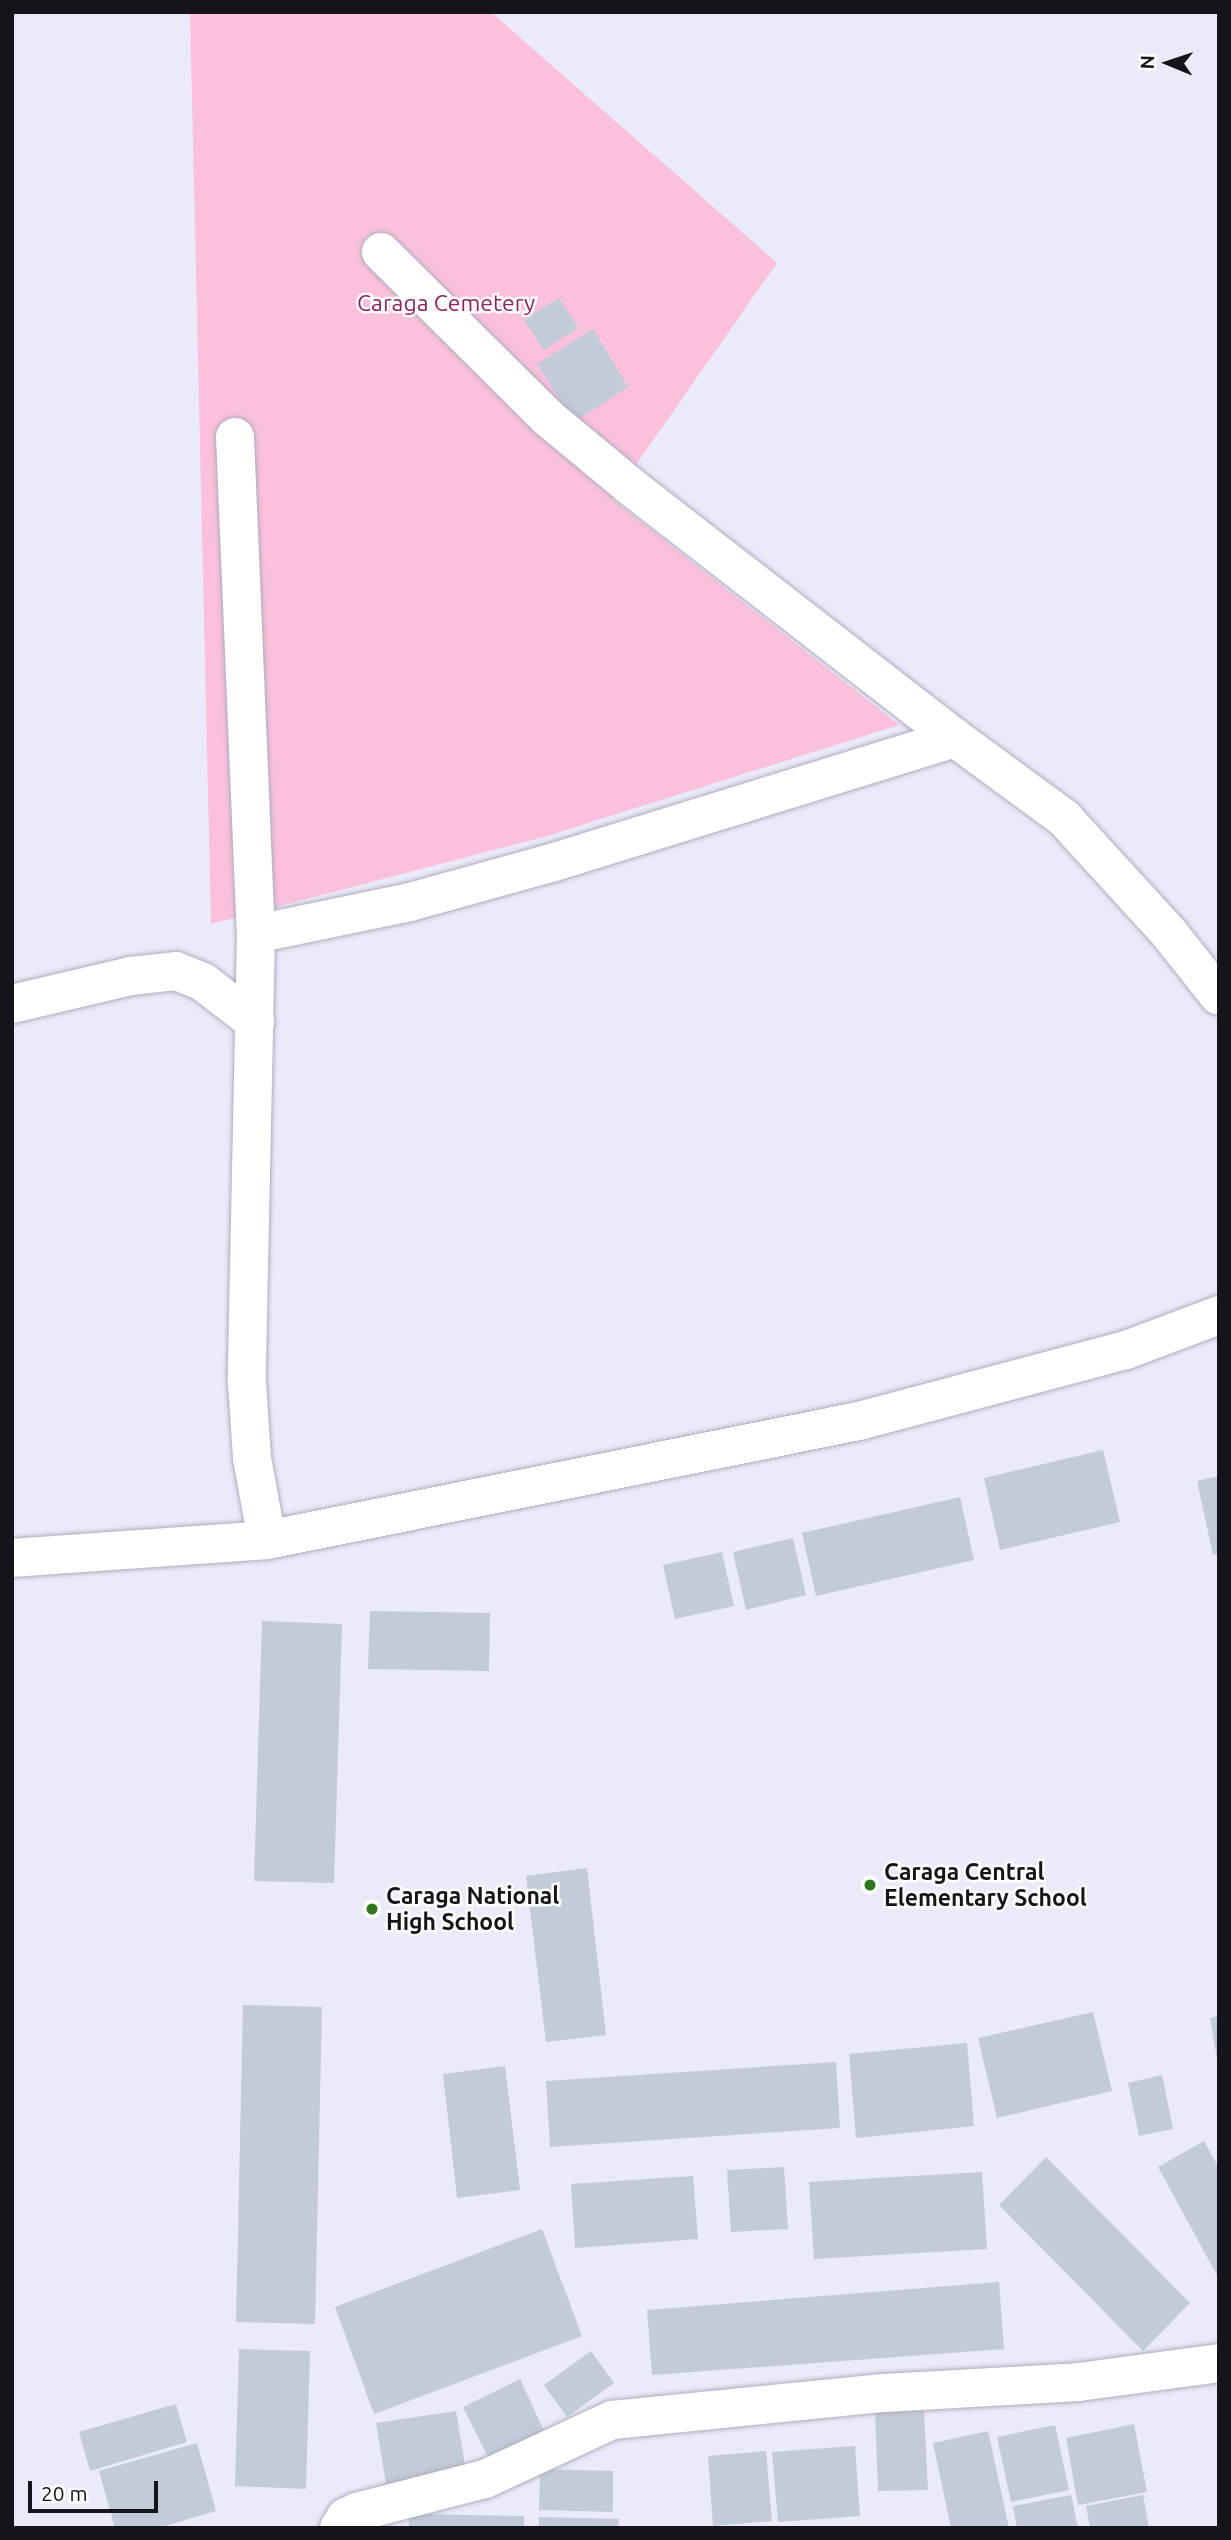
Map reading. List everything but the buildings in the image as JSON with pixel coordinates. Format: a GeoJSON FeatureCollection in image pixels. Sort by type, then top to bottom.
{"type":"FeatureCollection","features":[{"type":"Feature","properties":{"kind":"street"},"geometry":{"type":"LineString","coordinates":[[381,252],[547,417],[954,738],[1064,818],[1169,933],[1219,996]]}},
{"type":"Feature","properties":{"kind":"street"},"geometry":{"type":"LineString","coordinates":[[235,437],[257,934],[247,1382],[252,1458],[267,1540]]}},
{"type":"Feature","properties":{"kind":"street"},"geometry":{"type":"LineString","coordinates":[[257,934],[410,902],[551,863],[754,804],[954,738]]}},
{"type":"Feature","properties":{"kind":"street"},"geometry":{"type":"LineString","coordinates":[[12,1004],[130,976],[176,971],[203,982],[255,1022]]}},
{"type":"Feature","properties":{"kind":"street"},"geometry":{"type":"LineString","coordinates":[[12,1558],[267,1540],[859,1422],[1126,1350],[1219,1315]]}},
{"type":"Feature","properties":{"kind":"street"},"geometry":{"type":"LineString","coordinates":[[339,2528],[346,2517],[358,2512],[485,2479],[611,2420],[884,2393],[1079,2382],[1219,2363]]}},
{"type":"Feature","properties":{"kind":"green space","name":"Caraga Cemetery"},"geometry":{"type":"Polygon","coordinates":[[[190,12],[491,12],[777,263],[612,499],[899,725],[547,836],[211,924],[190,12]]]}},
{"type":"Feature","properties":{"kind":"place","name":"Caraga Central Elementary School"},"geometry":{"type":"Point","coordinates":[870,1885]}},
{"type":"Feature","properties":{"kind":"place","name":"Caraga National High School"},"geometry":{"type":"Point","coordinates":[372,1909]}}]}
